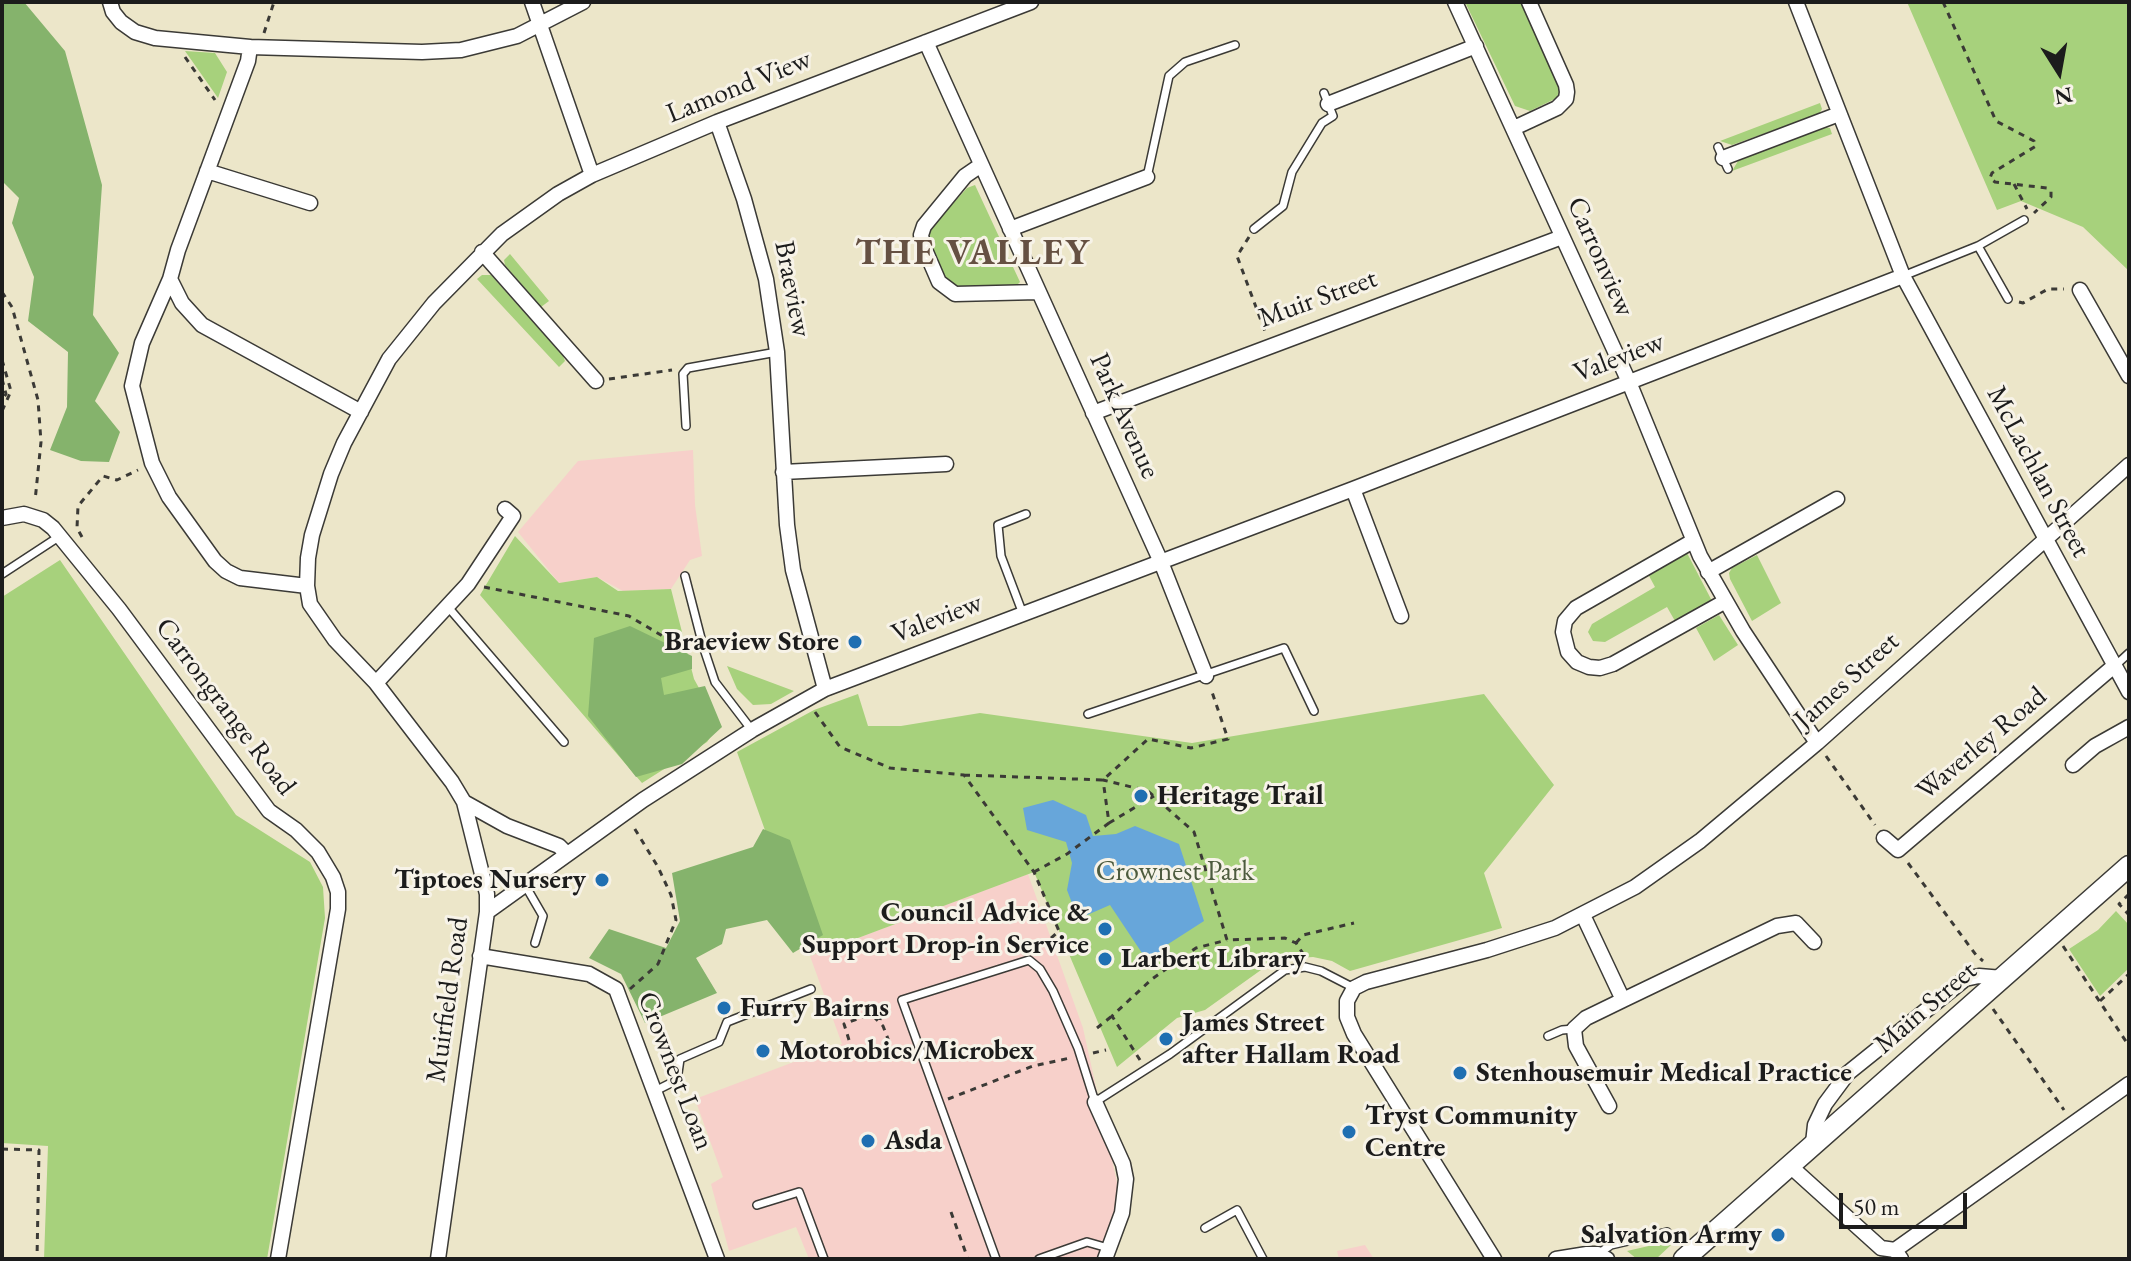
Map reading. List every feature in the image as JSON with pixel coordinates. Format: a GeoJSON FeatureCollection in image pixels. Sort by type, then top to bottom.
{"type":"FeatureCollection","features":[{"type":"Feature","properties":{"kind":"main road","name":"Main Street"},"geometry":{"type":"LineString","coordinates":[[1684,1259],[2129,866]]}},
{"type":"Feature","properties":{"kind":"street"},"geometry":{"type":"LineString","coordinates":[[110,2],[121,22],[135,32],[172,39],[255,47],[422,52],[461,50],[517,36],[583,2]]}},
{"type":"Feature","properties":{"kind":"street"},"geometry":{"type":"LineString","coordinates":[[532,2],[592,175]]}},
{"type":"Feature","properties":{"kind":"street","name":"Lamond View"},"geometry":{"type":"LineString","coordinates":[[310,604],[308,558],[326,488],[344,443],[389,359],[482,252],[529,213],[592,175],[717,122],[1031,2]]}},
{"type":"Feature","properties":{"kind":"street","name":"Carronview"},"geometry":{"type":"LineString","coordinates":[[1455,2],[1629,382],[1708,572],[1724,602],[1817,743]]}},
{"type":"Feature","properties":{"kind":"street"},"geometry":{"type":"LineString","coordinates":[[1514,128],[1557,108],[1566,99],[1567,92],[1529,2]]}},
{"type":"Feature","properties":{"kind":"street","name":"McLachlan Street"},"geometry":{"type":"LineString","coordinates":[[1796,2],[1903,276],[2129,692]]}},
{"type":"Feature","properties":{"kind":"street","name":"Park Avenue"},"geometry":{"type":"LineString","coordinates":[[926,42],[1161,562],[1206,676]]}},
{"type":"Feature","properties":{"kind":"street"},"geometry":{"type":"LineString","coordinates":[[1326,98],[1476,46]]}},
{"type":"Feature","properties":{"kind":"street"},"geometry":{"type":"LineString","coordinates":[[255,47],[227,116],[170,279],[142,343],[132,386],[152,463],[169,497],[215,561],[240,578],[307,586]]}},
{"type":"Feature","properties":{"kind":"street"},"geometry":{"type":"LineString","coordinates":[[1723,158],[1839,114]]}},
{"type":"Feature","properties":{"kind":"street","name":"Braeview"},"geometry":{"type":"LineString","coordinates":[[717,122],[756,237],[766,279],[777,352],[783,472],[793,570],[825,689]]}},
{"type":"Feature","properties":{"kind":"street"},"geometry":{"type":"LineString","coordinates":[[981,165],[965,176],[924,226],[921,235],[923,245],[939,282],[955,294],[1038,292]]}},
{"type":"Feature","properties":{"kind":"street"},"geometry":{"type":"LineString","coordinates":[[207,171],[310,203]]}},
{"type":"Feature","properties":{"kind":"street"},"geometry":{"type":"LineString","coordinates":[[1010,229],[1147,177]]}},
{"type":"Feature","properties":{"kind":"street","name":"Muir Street"},"geometry":{"type":"LineString","coordinates":[[1093,413],[1562,237]]}},
{"type":"Feature","properties":{"kind":"street"},"geometry":{"type":"LineString","coordinates":[[482,252],[596,381]]}},
{"type":"Feature","properties":{"kind":"street","name":"Valeview"},"geometry":{"type":"LineString","coordinates":[[487,912],[624,813],[752,730],[825,689],[1903,276]]}},
{"type":"Feature","properties":{"kind":"street"},"geometry":{"type":"LineString","coordinates":[[170,279],[182,303],[202,325],[361,412]]}},
{"type":"Feature","properties":{"kind":"street"},"geometry":{"type":"LineString","coordinates":[[2080,290],[2129,376]]}},
{"type":"Feature","properties":{"kind":"street"},"geometry":{"type":"LineString","coordinates":[[783,472],[946,464]]}},
{"type":"Feature","properties":{"kind":"street","name":"James Street"},"geometry":{"type":"LineString","coordinates":[[1354,988],[1521,939],[1583,915],[1635,887],[1700,841],[1817,743],[2129,465]]}},
{"type":"Feature","properties":{"kind":"street"},"geometry":{"type":"LineString","coordinates":[[1353,489],[1401,616]]}},
{"type":"Feature","properties":{"kind":"street"},"geometry":{"type":"LineString","coordinates":[[1708,572],[1837,499]]}},
{"type":"Feature","properties":{"kind":"street"},"geometry":{"type":"LineString","coordinates":[[376,683],[468,584],[513,516],[505,509]]}},
{"type":"Feature","properties":{"kind":"street"},"geometry":{"type":"LineString","coordinates":[[2,518],[19,514],[33,517]]}},
{"type":"Feature","properties":{"kind":"street","name":"Carrongrange Road"},"geometry":{"type":"LineString","coordinates":[[33,517],[53,528],[60,536],[119,609],[167,678],[269,811],[296,830],[327,863],[335,885],[338,909],[278,1259]]}},
{"type":"Feature","properties":{"kind":"street"},"geometry":{"type":"LineString","coordinates":[[1693,541],[1576,608],[1565,621],[1563,632],[1568,652],[1577,662],[1589,667],[1613,664],[1724,602]]}},
{"type":"Feature","properties":{"kind":"street","name":"Muirfield Road"},"geometry":{"type":"LineString","coordinates":[[310,604],[335,640],[376,683],[452,782],[464,802],[481,864],[487,912],[438,1259]]}},
{"type":"Feature","properties":{"kind":"street","name":"Waverley Road"},"geometry":{"type":"LineString","coordinates":[[1898,850],[2114,666]]}},
{"type":"Feature","properties":{"kind":"street"},"geometry":{"type":"LineString","coordinates":[[2073,765],[2095,746],[2129,727]]}},
{"type":"Feature","properties":{"kind":"street"},"geometry":{"type":"LineString","coordinates":[[464,802],[507,826],[559,846],[567,854]]}},
{"type":"Feature","properties":{"kind":"street"},"geometry":{"type":"LineString","coordinates":[[1884,838],[1898,850]]}},
{"type":"Feature","properties":{"kind":"street"},"geometry":{"type":"LineString","coordinates":[[1583,915],[1623,1000]]}},
{"type":"Feature","properties":{"kind":"street"},"geometry":{"type":"LineString","coordinates":[[1609,1106],[1576,1046],[1574,1029],[1586,1018],[1777,926],[1796,923],[1814,942]]}},
{"type":"Feature","properties":{"kind":"street","name":"Crownest Loan"},"geometry":{"type":"LineString","coordinates":[[480,956],[589,974],[616,989],[717,1259]]}},
{"type":"Feature","properties":{"kind":"street","name":"Main Street"},"geometry":{"type":"LineString","coordinates":[[1813,1143],[1815,1125],[1825,1104],[1848,1073],[1965,979],[1979,976],[2003,978]]}},
{"type":"Feature","properties":{"kind":"street"},"geometry":{"type":"LineString","coordinates":[[1354,988],[1347,1001],[1347,1017],[1354,1034],[1494,1259]]}},
{"type":"Feature","properties":{"kind":"street"},"geometry":{"type":"LineString","coordinates":[[1789,1165],[1881,1248],[1898,1254],[2129,1084]]}},
{"type":"Feature","properties":{"kind":"street"},"geometry":{"type":"LineString","coordinates":[[1095,1102],[1123,1164],[1126,1179],[1122,1213],[1106,1254]]}},
{"type":"Feature","properties":{"kind":"street"},"geometry":{"type":"LineString","coordinates":[[1556,1259],[1603,1257]]}},
{"type":"Feature","properties":{"kind":"lane"},"geometry":{"type":"LineString","coordinates":[[1147,177],[1169,76],[1185,62],[1235,45]]}},
{"type":"Feature","properties":{"kind":"lane"},"geometry":{"type":"LineString","coordinates":[[1254,229],[1283,206],[1292,172],[1322,123],[1333,116],[1326,98]]}},
{"type":"Feature","properties":{"kind":"lane"},"geometry":{"type":"LineString","coordinates":[[1903,276],[1978,246],[2024,220]]}},
{"type":"Feature","properties":{"kind":"lane"},"geometry":{"type":"LineString","coordinates":[[1978,246],[2008,299]]}},
{"type":"Feature","properties":{"kind":"lane"},"geometry":{"type":"LineString","coordinates":[[686,426],[683,374],[688,368],[777,352]]}},
{"type":"Feature","properties":{"kind":"lane"},"geometry":{"type":"LineString","coordinates":[[1023,614],[1001,556],[998,525],[1026,514]]}},
{"type":"Feature","properties":{"kind":"lane"},"geometry":{"type":"LineString","coordinates":[[2,574],[60,536]]}},
{"type":"Feature","properties":{"kind":"lane"},"geometry":{"type":"LineString","coordinates":[[685,576],[715,682],[752,730]]}},
{"type":"Feature","properties":{"kind":"lane"},"geometry":{"type":"LineString","coordinates":[[448,607],[564,742]]}},
{"type":"Feature","properties":{"kind":"lane"},"geometry":{"type":"LineString","coordinates":[[1088,714],[1284,648],[1314,711]]}},
{"type":"Feature","properties":{"kind":"lane"},"geometry":{"type":"LineString","coordinates":[[2114,666],[2129,653]]}},
{"type":"Feature","properties":{"kind":"lane"},"geometry":{"type":"LineString","coordinates":[[525,885],[543,916],[535,943]]}},
{"type":"Feature","properties":{"kind":"lane"},"geometry":{"type":"LineString","coordinates":[[996,1259],[902,1000],[1029,960],[1040,969],[1053,991],[1080,1055],[1095,1102],[1285,970],[1305,967],[1321,971],[1354,988]]}},
{"type":"Feature","properties":{"kind":"lane"},"geometry":{"type":"LineString","coordinates":[[655,1091],[677,1080],[680,1059],[719,1042],[727,1022],[811,989]]}},
{"type":"Feature","properties":{"kind":"lane"},"geometry":{"type":"LineString","coordinates":[[1548,1036],[1574,1029]]}},
{"type":"Feature","properties":{"kind":"lane"},"geometry":{"type":"LineString","coordinates":[[757,1205],[799,1192],[824,1259]]}},
{"type":"Feature","properties":{"kind":"lane"},"geometry":{"type":"LineString","coordinates":[[1205,1228],[1237,1210],[1263,1259]]}},
{"type":"Feature","properties":{"kind":"lane"},"geometry":{"type":"LineString","coordinates":[[1603,1257],[1611,1245],[1667,1232]]}},
{"type":"Feature","properties":{"kind":"lane"},"geometry":{"type":"LineString","coordinates":[[1039,1259],[1087,1242],[1106,1254]]}},
{"type":"Feature","properties":{"kind":"path"},"geometry":{"type":"LineString","coordinates":[[255,47],[274,2]]}},
{"type":"Feature","properties":{"kind":"path"},"geometry":{"type":"LineString","coordinates":[[1943,2],[1996,121],[2034,141],[2036,146],[1992,173],[1990,178],[2051,191],[2051,197],[2024,220]]}},
{"type":"Feature","properties":{"kind":"path"},"geometry":{"type":"LineString","coordinates":[[172,39],[227,116]]}},
{"type":"Feature","properties":{"kind":"path"},"geometry":{"type":"LineString","coordinates":[[2014,184],[2022,200]]}},
{"type":"Feature","properties":{"kind":"path"},"geometry":{"type":"LineString","coordinates":[[1254,229],[1237,256],[1270,345]]}},
{"type":"Feature","properties":{"kind":"path"},"geometry":{"type":"LineString","coordinates":[[2008,299],[2023,303],[2048,289],[2080,290]]}},
{"type":"Feature","properties":{"kind":"path"},"geometry":{"type":"LineString","coordinates":[[2,292],[12,307],[34,382],[40,415],[41,442],[33,517]]}},
{"type":"Feature","properties":{"kind":"path"},"geometry":{"type":"LineString","coordinates":[[2,360],[11,391],[2,411]]}},
{"type":"Feature","properties":{"kind":"path"},"geometry":{"type":"LineString","coordinates":[[596,381],[688,368]]}},
{"type":"Feature","properties":{"kind":"path"},"geometry":{"type":"LineString","coordinates":[[2,379],[6,394],[2,400]]}},
{"type":"Feature","properties":{"kind":"path"},"geometry":{"type":"LineString","coordinates":[[77,528],[78,506],[103,476],[117,480],[139,469]]}},
{"type":"Feature","properties":{"kind":"path"},"geometry":{"type":"LineString","coordinates":[[468,584],[629,616],[686,650],[703,646]]}},
{"type":"Feature","properties":{"kind":"path"},"geometry":{"type":"LineString","coordinates":[[1103,780],[1148,739],[1191,748],[1228,739],[1206,676]]}},
{"type":"Feature","properties":{"kind":"path"},"geometry":{"type":"LineString","coordinates":[[808,698],[840,747],[890,768],[964,775],[1103,780],[1148,791],[1194,832],[1227,940]]}},
{"type":"Feature","properties":{"kind":"path"},"geometry":{"type":"LineString","coordinates":[[1817,743],[1884,838]]}},
{"type":"Feature","properties":{"kind":"path"},"geometry":{"type":"LineString","coordinates":[[964,775],[1034,872],[1059,931],[1029,960]]}},
{"type":"Feature","properties":{"kind":"path"},"geometry":{"type":"LineString","coordinates":[[1103,780],[1109,823]]}},
{"type":"Feature","properties":{"kind":"path"},"geometry":{"type":"LineString","coordinates":[[1034,872],[1067,854],[1109,823],[1154,796]]}},
{"type":"Feature","properties":{"kind":"path"},"geometry":{"type":"LineString","coordinates":[[620,999],[658,964],[676,920],[671,895],[658,867],[624,813]]}},
{"type":"Feature","properties":{"kind":"path"},"geometry":{"type":"LineString","coordinates":[[1898,850],[1976,955],[2003,978]]}},
{"type":"Feature","properties":{"kind":"path"},"geometry":{"type":"LineString","coordinates":[[2129,894],[2119,904],[2129,915]]}},
{"type":"Feature","properties":{"kind":"path"},"geometry":{"type":"LineString","coordinates":[[1296,943],[1303,935],[1313,931],[1354,923]]}},
{"type":"Feature","properties":{"kind":"path"},"geometry":{"type":"LineString","coordinates":[[2055,933],[2129,1046]]}},
{"type":"Feature","properties":{"kind":"path"},"geometry":{"type":"LineString","coordinates":[[1097,1028],[1152,979],[1196,948],[1227,940],[1285,938],[1296,943],[1304,955],[1305,967]]}},
{"type":"Feature","properties":{"kind":"path"},"geometry":{"type":"LineString","coordinates":[[2100,1001],[2129,974]]}},
{"type":"Feature","properties":{"kind":"path"},"geometry":{"type":"LineString","coordinates":[[1975,1003],[1986,1014],[1994,1008],[2074,1124]]}},
{"type":"Feature","properties":{"kind":"path"},"geometry":{"type":"LineString","coordinates":[[882,1008],[880,1021],[895,1057]]}},
{"type":"Feature","properties":{"kind":"path"},"geometry":{"type":"LineString","coordinates":[[849,1040],[844,1024],[868,1015],[880,1021]]}},
{"type":"Feature","properties":{"kind":"path"},"geometry":{"type":"LineString","coordinates":[[1112,1016],[1145,1070]]}},
{"type":"Feature","properties":{"kind":"path"},"geometry":{"type":"LineString","coordinates":[[940,1103],[1033,1066],[1106,1050]]}},
{"type":"Feature","properties":{"kind":"path"},"geometry":{"type":"LineString","coordinates":[[2,1149],[39,1150],[37,1259]]}},
{"type":"Feature","properties":{"kind":"path"},"geometry":{"type":"LineString","coordinates":[[951,1212],[968,1259]]}},
{"type":"Feature","properties":{"kind":"shaded area"},"geometry":{"type":"Polygon","coordinates":[[[693,450],[695,505],[702,556],[690,560],[671,589],[623,591],[597,577],[559,583],[518,532],[578,461],[693,450]]]}},
{"type":"Feature","properties":{"kind":"shaded area"},"geometry":{"type":"Polygon","coordinates":[[[1028,874],[1083,1028],[1118,1187],[1109,1259],[809,1259],[796,1227],[729,1251],[711,1184],[723,1177],[695,1099],[842,1044],[810,956],[1028,874]]]}},
{"type":"Feature","properties":{"kind":"shaded area"},"geometry":{"type":"Polygon","coordinates":[[[1365,1245],[1374,1259],[1339,1259],[1337,1251],[1365,1245]]]}},
{"type":"Feature","properties":{"kind":"green space"},"geometry":{"type":"Polygon","coordinates":[[[2,2],[24,2],[65,51],[102,185],[93,315],[119,353],[95,401],[120,432],[109,462],[81,461],[50,450],[67,407],[68,352],[28,321],[34,277],[12,223],[19,198],[2,181],[2,2]]]}},
{"type":"Feature","properties":{"kind":"green space"},"geometry":{"type":"Polygon","coordinates":[[[1465,2],[1521,2],[1559,86],[1559,97],[1530,111],[1515,106],[1465,2]]]}},
{"type":"Feature","properties":{"kind":"green space"},"geometry":{"type":"Polygon","coordinates":[[[1907,2],[2129,2],[2129,271],[2083,227],[2021,201],[1997,210],[1907,2]]]}},
{"type":"Feature","properties":{"kind":"green space"},"geometry":{"type":"Polygon","coordinates":[[[185,51],[215,53],[227,72],[218,98],[185,51]]]}},
{"type":"Feature","properties":{"kind":"green space"},"geometry":{"type":"Polygon","coordinates":[[[1820,103],[1822,109],[1819,114],[1732,145],[1720,141],[1820,103]]]}},
{"type":"Feature","properties":{"kind":"green space"},"geometry":{"type":"Polygon","coordinates":[[[1824,127],[1830,128],[1832,134],[1732,171],[1738,161],[1824,127]]]}},
{"type":"Feature","properties":{"kind":"green space"},"geometry":{"type":"Polygon","coordinates":[[[975,185],[1020,282],[1016,286],[955,287],[943,277],[929,234],[967,188],[975,185]]]}},
{"type":"Feature","properties":{"kind":"green space"},"geometry":{"type":"Polygon","coordinates":[[[510,254],[549,301],[541,307],[505,265],[504,260],[510,254]]]}},
{"type":"Feature","properties":{"kind":"green space"},"geometry":{"type":"Polygon","coordinates":[[[482,275],[491,275],[563,356],[565,361],[559,367],[477,279],[482,275]]]}},
{"type":"Feature","properties":{"kind":"green space"},"geometry":{"type":"Polygon","coordinates":[[[515,536],[559,583],[597,577],[618,591],[671,589],[694,679],[715,717],[714,732],[707,742],[642,783],[480,595],[515,536]]]}},
{"type":"Feature","properties":{"kind":"green space"},"geometry":{"type":"Polygon","coordinates":[[[1687,553],[1712,601],[1675,621],[1667,607],[1605,642],[1593,641],[1588,632],[1592,624],[1655,587],[1648,574],[1687,553]]]}},
{"type":"Feature","properties":{"kind":"green space"},"geometry":{"type":"Polygon","coordinates":[[[1757,555],[1781,603],[1752,621],[1729,573],[1732,568],[1757,555]]]}},
{"type":"Feature","properties":{"kind":"green space"},"geometry":{"type":"Polygon","coordinates":[[[60,560],[236,815],[310,862],[323,887],[325,918],[267,1259],[44,1259],[48,1146],[2,1143],[2,597],[60,560]]]}},
{"type":"Feature","properties":{"kind":"green space"},"geometry":{"type":"Polygon","coordinates":[[[1719,615],[1738,645],[1714,661],[1696,628],[1719,615]]]}},
{"type":"Feature","properties":{"kind":"green space"},"geometry":{"type":"Polygon","coordinates":[[[630,626],[692,656],[692,669],[661,678],[664,695],[705,686],[722,727],[682,764],[636,777],[588,716],[594,638],[630,626]]]}},
{"type":"Feature","properties":{"kind":"green space"},"geometry":{"type":"Polygon","coordinates":[[[727,666],[794,691],[771,704],[753,705],[737,689],[727,666]]]}},
{"type":"Feature","properties":{"kind":"green space","name":"Crownest Park"},"geometry":{"type":"Polygon","coordinates":[[[858,694],[868,726],[901,726],[980,713],[1192,743],[1484,694],[1554,785],[1484,873],[1502,928],[1350,971],[1332,961],[1313,957],[1284,959],[1261,970],[1205,1010],[1177,1018],[1117,1067],[1034,872],[810,956],[737,752],[814,710],[858,694]]]}},
{"type":"Feature","properties":{"kind":"green space"},"geometry":{"type":"Polygon","coordinates":[[[763,829],[790,840],[823,935],[793,953],[767,920],[726,929],[722,944],[696,958],[717,993],[645,1023],[621,974],[589,958],[609,929],[666,948],[680,921],[672,873],[753,847],[763,829]]]}},
{"type":"Feature","properties":{"kind":"green space"},"geometry":{"type":"Polygon","coordinates":[[[2116,911],[2129,925],[2129,968],[2100,996],[2069,949],[2098,930],[2116,911]]]}},
{"type":"Feature","properties":{"kind":"green space"},"geometry":{"type":"Polygon","coordinates":[[[1666,1242],[1671,1245],[1656,1259],[1637,1259],[1627,1251],[1666,1242]]]}},
{"type":"Feature","properties":{"kind":"water"},"geometry":{"type":"Polygon","coordinates":[[[1053,800],[1086,815],[1093,836],[1116,834],[1135,826],[1179,844],[1204,921],[1162,948],[1152,968],[1110,905],[1078,919],[1067,890],[1072,863],[1066,842],[1027,830],[1023,808],[1053,800]]]}},
{"type":"Feature","properties":{"kind":"place","name":"Braeview Store"},"geometry":{"type":"Point","coordinates":[855,642]}},
{"type":"Feature","properties":{"kind":"place","name":"Heritage Trail"},"geometry":{"type":"Point","coordinates":[1141,796]}},
{"type":"Feature","properties":{"kind":"place","name":"Tiptoes Nursery"},"geometry":{"type":"Point","coordinates":[602,880]}},
{"type":"Feature","properties":{"kind":"place","name":"Council Advice & Support Drop-in Service"},"geometry":{"type":"Point","coordinates":[1105,929]}},
{"type":"Feature","properties":{"kind":"place","name":"Larbert Library"},"geometry":{"type":"Point","coordinates":[1105,959]}},
{"type":"Feature","properties":{"kind":"place","name":"Furry Bairns"},"geometry":{"type":"Point","coordinates":[724,1008]}},
{"type":"Feature","properties":{"kind":"place","name":"James Street after Hallam Road"},"geometry":{"type":"Point","coordinates":[1166,1039]}},
{"type":"Feature","properties":{"kind":"place","name":"Motorobics/Microbex"},"geometry":{"type":"Point","coordinates":[763,1051]}},
{"type":"Feature","properties":{"kind":"place","name":"Stenhousemuir Medical Practice"},"geometry":{"type":"Point","coordinates":[1460,1073]}},
{"type":"Feature","properties":{"kind":"place","name":"Tryst Community Centre"},"geometry":{"type":"Point","coordinates":[1349,1132]}},
{"type":"Feature","properties":{"kind":"place","name":"Asda"},"geometry":{"type":"Point","coordinates":[868,1141]}},
{"type":"Feature","properties":{"kind":"place","name":"Salvation Army"},"geometry":{"type":"Point","coordinates":[1778,1235]}},
{"type":"Feature","properties":{"kind":"district","name":"THE VALLEY"},"geometry":{"type":"Point","coordinates":[973,254]}}]}
